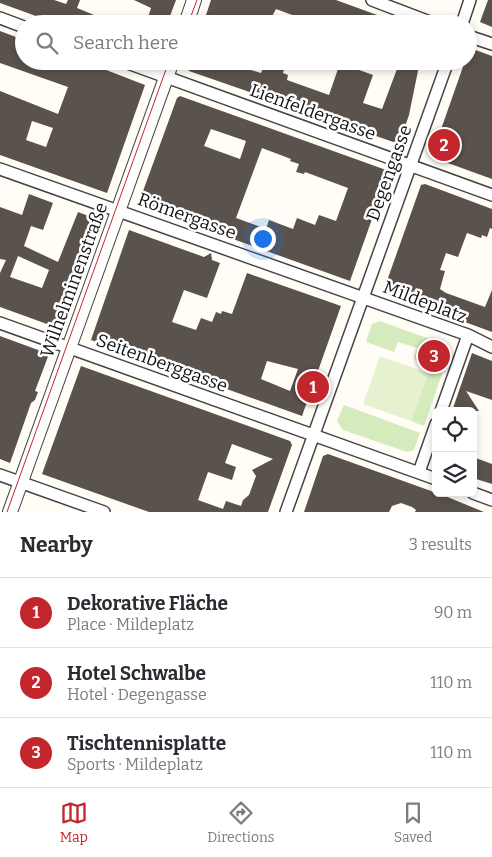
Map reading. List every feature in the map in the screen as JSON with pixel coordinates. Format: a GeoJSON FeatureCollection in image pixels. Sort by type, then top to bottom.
{"type":"FeatureCollection","features":[{"type":"Feature","properties":{"kind":"street"},"geometry":{"type":"LineString","coordinates":[[189,15],[194,0]]}},
{"type":"Feature","properties":{"kind":"street"},"geometry":{"type":"LineString","coordinates":[[372,0],[411,15]]}},
{"type":"Feature","properties":{"kind":"street"},"geometry":{"type":"LineString","coordinates":[[465,15],[470,0]]}},
{"type":"Feature","properties":{"kind":"street"},"geometry":{"type":"LineString","coordinates":[[0,18],[15,24]]}},
{"type":"Feature","properties":{"kind":"street"},"geometry":{"type":"LineString","coordinates":[[477,39],[492,44]]}},
{"type":"Feature","properties":{"kind":"street","name":"Lienfeldergasse"},"geometry":{"type":"LineString","coordinates":[[147,70],[492,195]]}},
{"type":"Feature","properties":{"kind":"street","name":"Wilhelminenstraße"},"geometry":{"type":"LineString","coordinates":[[10,512],[169,70]]}},
{"type":"Feature","properties":{"kind":"street","name":"Degengasse"},"geometry":{"type":"LineString","coordinates":[[363,297],[445,70]]}},
{"type":"Feature","properties":{"kind":"street","name":"Römergasse"},"geometry":{"type":"LineString","coordinates":[[0,169],[363,297]]}},
{"type":"Feature","properties":{"kind":"street","name":"Mildeplatz"},"geometry":{"type":"LineString","coordinates":[[313,435],[363,297],[468,335],[442,407]]}},
{"type":"Feature","properties":{"kind":"street","name":"Seitenberggasse"},"geometry":{"type":"LineString","coordinates":[[0,323],[313,435]]}},
{"type":"Feature","properties":{"kind":"street"},"geometry":{"type":"LineString","coordinates":[[468,335],[492,347]]}},
{"type":"Feature","properties":{"kind":"street"},"geometry":{"type":"LineString","coordinates":[[286,512],[313,435],[432,477]]}},
{"type":"Feature","properties":{"kind":"street"},"geometry":{"type":"LineString","coordinates":[[418,472],[432,435]]}},
{"type":"Feature","properties":{"kind":"street"},"geometry":{"type":"LineString","coordinates":[[0,475],[104,512]]}},
{"type":"Feature","properties":{"kind":"street"},"geometry":{"type":"LineString","coordinates":[[477,494],[492,500]]}},
{"type":"Feature","properties":{"kind":"green space"},"geometry":{"type":"Polygon","coordinates":[[[380,321],[446,345],[450,351],[424,426],[411,421],[431,365],[414,359],[417,348],[398,342],[394,352],[366,342],[372,324],[380,321]]]}},
{"type":"Feature","properties":{"kind":"green space"},"geometry":{"type":"Polygon","coordinates":[[[380,356],[428,373],[411,421],[363,404],[380,356]]]}},
{"type":"Feature","properties":{"kind":"green space"},"geometry":{"type":"Polygon","coordinates":[[[344,405],[420,433],[414,450],[407,452],[343,430],[337,421],[344,405]]]}},
{"type":"Feature","properties":{"kind":"building"},"geometry":{"type":"Polygon","coordinates":[[[0,0],[54,0],[66,4],[68,0],[80,0],[77,8],[94,15],[33,15],[0,3],[0,0]]]}},
{"type":"Feature","properties":{"kind":"building"},"geometry":{"type":"Polygon","coordinates":[[[134,0],[176,0],[170,15],[149,15],[151,8],[134,0]]]}},
{"type":"Feature","properties":{"kind":"building"},"geometry":{"type":"Polygon","coordinates":[[[211,0],[336,0],[377,15],[292,15],[276,9],[273,15],[206,15],[211,0]]]}},
{"type":"Feature","properties":{"kind":"building"},"geometry":{"type":"Polygon","coordinates":[[[488,0],[492,0],[492,27],[480,22],[488,0]]]}},
{"type":"Feature","properties":{"kind":"building"},"geometry":{"type":"Polygon","coordinates":[[[0,31],[15,37],[15,68],[0,63],[0,31]]]}},
{"type":"Feature","properties":{"kind":"building"},"geometry":{"type":"Polygon","coordinates":[[[477,51],[492,56],[492,179],[434,158],[432,155],[462,70],[477,70],[477,51]]]}},
{"type":"Feature","properties":{"kind":"building"},"geometry":{"type":"Polygon","coordinates":[[[20,70],[106,70],[145,85],[107,193],[0,155],[0,91],[58,114],[68,87],[20,70]],[[32,121],[26,140],[46,147],[53,128],[32,121]]]}},
{"type":"Feature","properties":{"kind":"building"},"geometry":{"type":"Polygon","coordinates":[[[251,70],[261,73],[262,70],[284,70],[283,73],[288,75],[287,80],[329,95],[338,70],[359,70],[373,75],[363,103],[382,109],[397,70],[418,70],[409,115],[399,144],[189,71],[251,70]]]}},
{"type":"Feature","properties":{"kind":"building"},"geometry":{"type":"Polygon","coordinates":[[[180,96],[386,170],[388,174],[350,281],[141,206],[139,202],[177,98],[180,96]],[[211,129],[204,146],[240,159],[246,141],[211,129]],[[262,148],[236,218],[266,229],[269,220],[293,229],[297,218],[315,225],[319,215],[336,221],[348,188],[305,172],[304,174],[296,172],[299,164],[262,148]]]}},
{"type":"Feature","properties":{"kind":"building"},"geometry":{"type":"Polygon","coordinates":[[[425,184],[492,209],[492,229],[490,228],[487,237],[482,235],[481,238],[467,233],[458,257],[446,253],[440,270],[445,271],[440,289],[485,307],[492,290],[492,332],[383,292],[421,185],[425,184]]]}},
{"type":"Feature","properties":{"kind":"building"},"geometry":{"type":"Polygon","coordinates":[[[29,194],[53,203],[43,230],[31,226],[24,246],[58,262],[78,212],[94,218],[96,222],[58,328],[0,307],[0,273],[6,260],[0,259],[0,207],[22,215],[29,194]],[[18,256],[10,277],[42,288],[49,270],[18,256]]]}},
{"type":"Feature","properties":{"kind":"building"},"geometry":{"type":"Polygon","coordinates":[[[129,230],[204,257],[211,253],[212,260],[220,263],[207,298],[184,290],[172,322],[196,330],[201,318],[212,322],[216,312],[221,314],[222,311],[232,314],[247,273],[341,306],[302,416],[168,368],[167,370],[151,365],[143,362],[144,359],[91,340],[129,230]],[[267,361],[261,379],[290,391],[298,369],[267,361]]]}},
{"type":"Feature","properties":{"kind":"building"},"geometry":{"type":"Polygon","coordinates":[[[0,336],[49,354],[35,391],[38,392],[35,400],[31,403],[10,463],[0,459],[0,336]]]}},
{"type":"Feature","properties":{"kind":"building"},"geometry":{"type":"Polygon","coordinates":[[[472,353],[492,361],[492,400],[466,391],[476,407],[453,407],[472,353]]]}},
{"type":"Feature","properties":{"kind":"building"},"geometry":{"type":"Polygon","coordinates":[[[81,366],[290,441],[292,445],[268,512],[149,512],[42,474],[81,366]],[[232,444],[225,463],[236,467],[232,480],[208,472],[198,500],[223,509],[226,501],[241,506],[243,500],[249,495],[256,476],[252,470],[273,459],[232,444]]]}},
{"type":"Feature","properties":{"kind":"building"},"geometry":{"type":"Polygon","coordinates":[[[328,454],[432,491],[432,497],[447,497],[484,512],[415,512],[416,510],[412,507],[401,503],[392,506],[389,512],[304,512],[323,456],[328,454]]]}},
{"type":"Feature","properties":{"kind":"building"},"geometry":{"type":"Polygon","coordinates":[[[477,458],[492,464],[492,484],[477,479],[477,458]]]}},
{"type":"Feature","properties":{"kind":"tram line"},"geometry":{"type":"LineString","coordinates":[[191,15],[197,0]]}},
{"type":"Feature","properties":{"kind":"tram line"},"geometry":{"type":"LineString","coordinates":[[7,512],[166,70]]}},
{"type":"Feature","properties":{"kind":"place","name":"Hotel Schwalbe"},"geometry":{"type":"Point","coordinates":[444,145]}},
{"type":"Feature","properties":{"kind":"place","name":"Tischtennisplatte"},"geometry":{"type":"Point","coordinates":[434,356]}},
{"type":"Feature","properties":{"kind":"place","name":"Dekorative Fläche"},"geometry":{"type":"Point","coordinates":[313,387]}}]}
